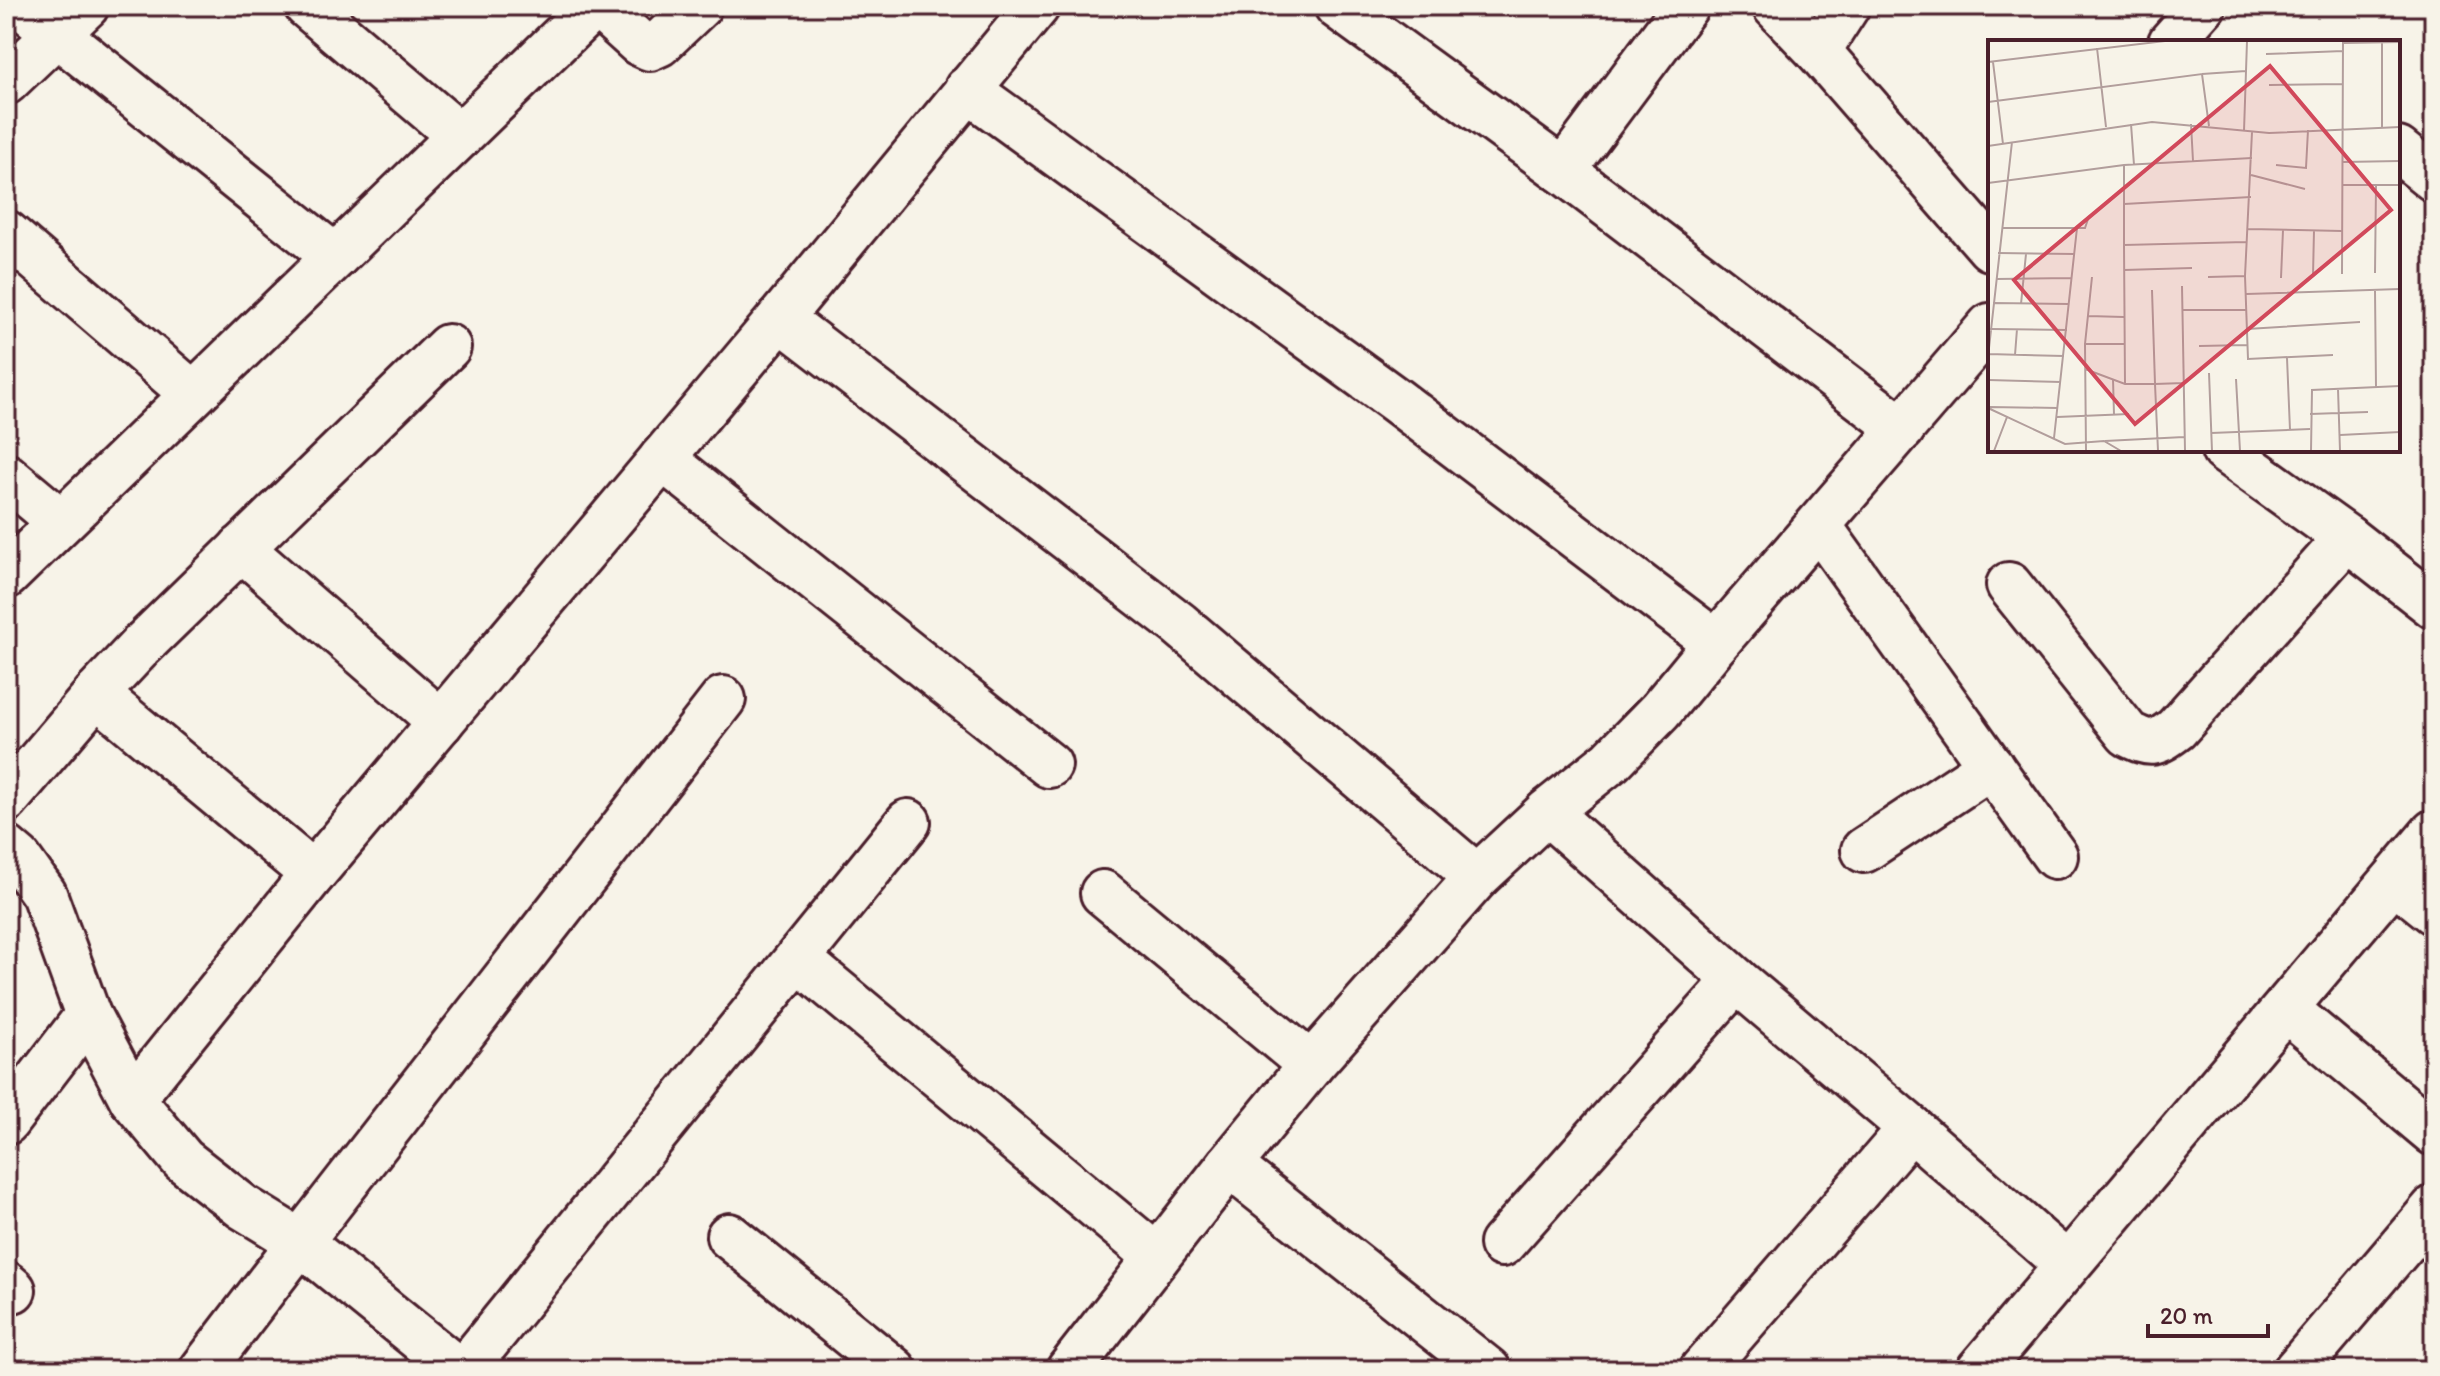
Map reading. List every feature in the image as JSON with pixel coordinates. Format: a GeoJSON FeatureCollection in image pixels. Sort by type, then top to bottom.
{"type":"FeatureCollection","features":[{"type":"Feature","properties":{"kind":"street"},"geometry":{"type":"LineString","coordinates":[[22,6],[71,20],[335,257]]}},
{"type":"Feature","properties":{"kind":"street"},"geometry":{"type":"LineString","coordinates":[[307,6],[460,136]]}},
{"type":"Feature","properties":{"kind":"street"},"geometry":{"type":"LineString","coordinates":[[6,576],[596,6],[639,43],[650,48],[659,44],[699,6]]}},
{"type":"Feature","properties":{"kind":"street"},"geometry":{"type":"LineString","coordinates":[[132,1099],[313,874],[780,318],[1037,6]]}},
{"type":"Feature","properties":{"kind":"street"},"geometry":{"type":"LineString","coordinates":[[1337,6],[1563,171],[1902,429]]}},
{"type":"Feature","properties":{"kind":"street"},"geometry":{"type":"LineString","coordinates":[[1563,171],[1686,6]]}},
{"type":"Feature","properties":{"kind":"street"},"geometry":{"type":"LineString","coordinates":[[1775,6],[1988,245]]}},
{"type":"Feature","properties":{"kind":"street"},"geometry":{"type":"LineString","coordinates":[[1818,51],[1847,6]]}},
{"type":"Feature","properties":{"kind":"street"},"geometry":{"type":"LineString","coordinates":[[2173,40],[2203,6]]}},
{"type":"Feature","properties":{"kind":"street"},"geometry":{"type":"LineString","coordinates":[[6,82],[71,20]]}},
{"type":"Feature","properties":{"kind":"street"},"geometry":{"type":"LineString","coordinates":[[967,89],[1397,401],[1716,643]]}},
{"type":"Feature","properties":{"kind":"street"},"geometry":{"type":"LineString","coordinates":[[2400,152],[2434,179]]}},
{"type":"Feature","properties":{"kind":"street"},"geometry":{"type":"LineString","coordinates":[[6,233],[193,394]]}},
{"type":"Feature","properties":{"kind":"street"},"geometry":{"type":"LineString","coordinates":[[780,318],[1179,624],[1477,877]]}},
{"type":"Feature","properties":{"kind":"street"},"geometry":{"type":"LineString","coordinates":[[1075,1368],[1157,1257],[1311,1065],[1477,877],[1547,812],[1611,761],[1660,711],[1988,328]]}},
{"type":"Feature","properties":{"kind":"street"},"geometry":{"type":"LineString","coordinates":[[6,800],[96,694],[448,347]]}},
{"type":"Feature","properties":{"kind":"street"},"geometry":{"type":"LineString","coordinates":[[2227,452],[2347,538],[2434,606]]}},
{"type":"Feature","properties":{"kind":"street"},"geometry":{"type":"LineString","coordinates":[[662,458],[1049,765]]}},
{"type":"Feature","properties":{"kind":"street"},"geometry":{"type":"LineString","coordinates":[[6,476],[61,522]]}},
{"type":"Feature","properties":{"kind":"street"},"geometry":{"type":"LineString","coordinates":[[1819,526],[2055,856]]}},
{"type":"Feature","properties":{"kind":"street"},"geometry":{"type":"LineString","coordinates":[[2009,585],[2128,734],[2145,742],[2160,741],[2176,729],[2347,538]]}},
{"type":"Feature","properties":{"kind":"street"},"geometry":{"type":"LineString","coordinates":[[241,548],[441,722]]}},
{"type":"Feature","properties":{"kind":"street"},"geometry":{"type":"LineString","coordinates":[[96,694],[313,874]]}},
{"type":"Feature","properties":{"kind":"street"},"geometry":{"type":"LineString","coordinates":[[202,1370],[723,699]]}},
{"type":"Feature","properties":{"kind":"street"},"geometry":{"type":"LineString","coordinates":[[1864,850],[1991,766]]}},
{"type":"Feature","properties":{"kind":"street"},"geometry":{"type":"LineString","coordinates":[[1547,812],[1736,980],[2067,1265]]}},
{"type":"Feature","properties":{"kind":"street"},"geometry":{"type":"LineString","coordinates":[[464,1370],[908,822]]}},
{"type":"Feature","properties":{"kind":"street"},"geometry":{"type":"LineString","coordinates":[[1979,1370],[2434,832]]}},
{"type":"Feature","properties":{"kind":"street"},"geometry":{"type":"LineString","coordinates":[[6,848],[19,859],[44,894],[88,1015],[132,1099],[183,1160],[243,1207],[300,1242],[458,1370]]}},
{"type":"Feature","properties":{"kind":"street"},"geometry":{"type":"LineString","coordinates":[[2394,880],[2434,912]]}},
{"type":"Feature","properties":{"kind":"street"},"geometry":{"type":"LineString","coordinates":[[1103,893],[1311,1065]]}},
{"type":"Feature","properties":{"kind":"street"},"geometry":{"type":"LineString","coordinates":[[798,959],[1157,1257]]}},
{"type":"Feature","properties":{"kind":"street"},"geometry":{"type":"LineString","coordinates":[[1502,1244],[1736,980]]}},
{"type":"Feature","properties":{"kind":"street"},"geometry":{"type":"LineString","coordinates":[[2286,1009],[2434,1133]]}},
{"type":"Feature","properties":{"kind":"street"},"geometry":{"type":"LineString","coordinates":[[6,1122],[88,1015]]}},
{"type":"Feature","properties":{"kind":"street"},"geometry":{"type":"LineString","coordinates":[[1702,1370],[1911,1128]]}},
{"type":"Feature","properties":{"kind":"street"},"geometry":{"type":"LineString","coordinates":[[1229,1165],[1488,1370]]}},
{"type":"Feature","properties":{"kind":"street"},"geometry":{"type":"LineString","coordinates":[[2296,1370],[2434,1208]]}},
{"type":"Feature","properties":{"kind":"street"},"geometry":{"type":"LineString","coordinates":[[729,1236],[894,1370]]}}]}
